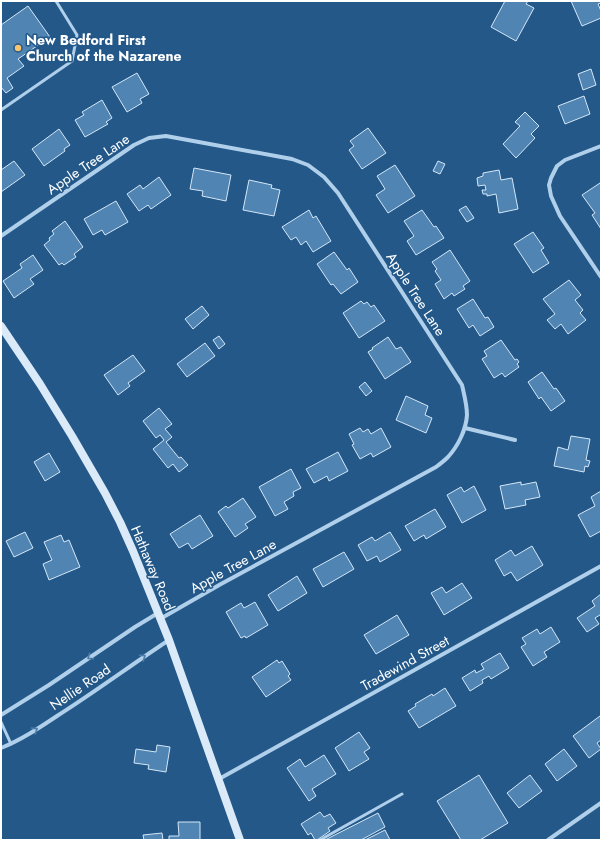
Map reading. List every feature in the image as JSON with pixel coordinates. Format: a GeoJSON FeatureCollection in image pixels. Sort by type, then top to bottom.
{"type":"FeatureCollection","features":[{"type":"Feature","properties":{"kind":"main road","name":"Hathaway Road"},"geometry":{"type":"LineString","coordinates":[[1,326],[56,410],[105,493],[120,522],[169,640],[240,840]]}},
{"type":"Feature","properties":{"kind":"street","name":"Apple Tree Lane"},"geometry":{"type":"LineString","coordinates":[[1,236],[134,145],[149,138],[166,136],[292,159],[308,164],[324,177],[338,193],[462,384],[467,415],[465,428],[458,444],[448,457],[436,467],[159,616]]}},
{"type":"Feature","properties":{"kind":"street"},"geometry":{"type":"LineString","coordinates":[[601,146],[565,160],[557,166],[550,178],[549,185],[551,196],[560,216],[601,277]]}},
{"type":"Feature","properties":{"kind":"street"},"geometry":{"type":"LineString","coordinates":[[465,428],[515,440]]}},
{"type":"Feature","properties":{"kind":"street","name":"Tradewind Street"},"geometry":{"type":"LineString","coordinates":[[219,779],[601,566]]}},
{"type":"Feature","properties":{"kind":"street","name":"Nellie Road"},"geometry":{"type":"LineString","coordinates":[[1,715],[49,685],[135,627],[159,616]]}},
{"type":"Feature","properties":{"kind":"street","name":"Nellie Road"},"geometry":{"type":"LineString","coordinates":[[1,748],[24,737],[169,640]]}},
{"type":"Feature","properties":{"kind":"street"},"geometry":{"type":"LineString","coordinates":[[548,840],[601,803]]}},
{"type":"Feature","properties":{"kind":"lane"},"geometry":{"type":"LineString","coordinates":[[1,110],[72,61],[77,35],[56,1]]}},
{"type":"Feature","properties":{"kind":"lane"},"geometry":{"type":"LineString","coordinates":[[1,722],[11,744]]}},
{"type":"Feature","properties":{"kind":"lane"},"geometry":{"type":"LineString","coordinates":[[320,840],[402,794]]}},
{"type":"Feature","properties":{"kind":"building"},"geometry":{"type":"Polygon","coordinates":[[[505,1],[528,1],[526,4],[534,8],[516,41],[491,27],[505,1]]]}},
{"type":"Feature","properties":{"kind":"building"},"geometry":{"type":"Polygon","coordinates":[[[571,1],[601,1],[601,3],[598,4],[601,11],[601,18],[582,26],[571,1]]]}},
{"type":"Feature","properties":{"kind":"building","name":"New Bedford First Church of the Nazarene"},"geometry":{"type":"Polygon","coordinates":[[[28,6],[50,37],[18,59],[24,66],[7,78],[13,88],[6,93],[1,87],[1,25],[28,6]]]}},
{"type":"Feature","properties":{"kind":"building"},"geometry":{"type":"Polygon","coordinates":[[[591,69],[596,85],[583,90],[578,74],[591,69]]]}},
{"type":"Feature","properties":{"kind":"building"},"geometry":{"type":"Polygon","coordinates":[[[137,73],[149,94],[140,99],[142,103],[127,112],[112,87],[137,73]]]}},
{"type":"Feature","properties":{"kind":"building"},"geometry":{"type":"Polygon","coordinates":[[[584,96],[590,114],[565,124],[558,106],[584,96]]]}},
{"type":"Feature","properties":{"kind":"building"},"geometry":{"type":"Polygon","coordinates":[[[102,100],[112,118],[106,122],[108,124],[85,137],[75,120],[84,115],[82,112],[102,100]]]}},
{"type":"Feature","properties":{"kind":"building"},"geometry":{"type":"Polygon","coordinates":[[[525,112],[539,126],[531,134],[535,138],[516,158],[503,144],[520,126],[515,122],[525,112]]]}},
{"type":"Feature","properties":{"kind":"building"},"geometry":{"type":"Polygon","coordinates":[[[368,128],[386,153],[362,169],[349,150],[354,146],[350,141],[368,128]]]}},
{"type":"Feature","properties":{"kind":"building"},"geometry":{"type":"Polygon","coordinates":[[[59,129],[70,145],[64,149],[65,151],[44,166],[32,149],[59,129]]]}},
{"type":"Feature","properties":{"kind":"building"},"geometry":{"type":"Polygon","coordinates":[[[14,161],[25,175],[1,192],[1,170],[14,161]]]}},
{"type":"Feature","properties":{"kind":"building"},"geometry":{"type":"Polygon","coordinates":[[[438,161],[445,164],[440,174],[433,171],[438,161]]]}},
{"type":"Feature","properties":{"kind":"building"},"geometry":{"type":"Polygon","coordinates":[[[395,165],[415,196],[388,213],[376,195],[385,189],[377,176],[395,165]]]}},
{"type":"Feature","properties":{"kind":"building"},"geometry":{"type":"Polygon","coordinates":[[[194,168],[231,175],[226,201],[202,196],[203,191],[190,189],[194,168]]]}},
{"type":"Feature","properties":{"kind":"building"},"geometry":{"type":"Polygon","coordinates":[[[499,170],[501,180],[512,178],[518,209],[499,213],[496,194],[487,196],[487,194],[483,194],[482,190],[486,190],[485,185],[478,186],[477,178],[483,176],[483,173],[499,170]]]}},
{"type":"Feature","properties":{"kind":"building"},"geometry":{"type":"Polygon","coordinates":[[[159,177],[171,195],[151,209],[148,205],[139,211],[127,194],[140,185],[143,189],[159,177]]]}},
{"type":"Feature","properties":{"kind":"building"},"geometry":{"type":"Polygon","coordinates":[[[249,180],[272,185],[271,188],[280,190],[274,216],[243,210],[249,180]]]}},
{"type":"Feature","properties":{"kind":"building"},"geometry":{"type":"Polygon","coordinates":[[[600,183],[601,229],[592,215],[595,213],[582,195],[600,183]]]}},
{"type":"Feature","properties":{"kind":"building"},"geometry":{"type":"Polygon","coordinates":[[[116,201],[128,222],[105,235],[102,230],[93,235],[84,219],[116,201]]]}},
{"type":"Feature","properties":{"kind":"building"},"geometry":{"type":"Polygon","coordinates":[[[466,206],[474,218],[467,222],[459,210],[466,206]]]}},
{"type":"Feature","properties":{"kind":"building"},"geometry":{"type":"Polygon","coordinates":[[[309,210],[313,218],[316,216],[331,241],[313,252],[306,241],[301,245],[296,237],[291,240],[282,227],[309,210]]]}},
{"type":"Feature","properties":{"kind":"building"},"geometry":{"type":"Polygon","coordinates":[[[422,210],[444,238],[416,255],[407,241],[414,236],[404,221],[422,210]]]}},
{"type":"Feature","properties":{"kind":"building"},"geometry":{"type":"Polygon","coordinates":[[[65,221],[83,247],[74,254],[76,257],[64,265],[62,263],[59,265],[44,245],[54,234],[52,231],[65,221]]]}},
{"type":"Feature","properties":{"kind":"building"},"geometry":{"type":"Polygon","coordinates":[[[533,232],[544,248],[541,250],[549,263],[533,273],[514,244],[533,232]]]}},
{"type":"Feature","properties":{"kind":"building"},"geometry":{"type":"Polygon","coordinates":[[[450,250],[470,281],[463,286],[465,289],[454,296],[452,293],[444,299],[435,284],[441,280],[435,271],[437,269],[432,262],[450,250]]]}},
{"type":"Feature","properties":{"kind":"building"},"geometry":{"type":"Polygon","coordinates":[[[334,252],[347,270],[349,268],[358,282],[341,294],[333,284],[331,285],[317,264],[334,252]]]}},
{"type":"Feature","properties":{"kind":"building"},"geometry":{"type":"Polygon","coordinates":[[[33,255],[43,270],[30,279],[34,284],[14,298],[3,281],[22,268],[20,264],[33,255]]]}},
{"type":"Feature","properties":{"kind":"building"},"geometry":{"type":"Polygon","coordinates":[[[569,280],[581,295],[575,300],[583,310],[580,313],[586,320],[568,334],[561,324],[555,329],[547,320],[555,314],[543,299],[569,280]]]}},
{"type":"Feature","properties":{"kind":"building"},"geometry":{"type":"Polygon","coordinates":[[[473,299],[485,318],[488,317],[494,327],[480,336],[473,325],[469,328],[457,309],[473,299]]]}},
{"type":"Feature","properties":{"kind":"building"},"geometry":{"type":"Polygon","coordinates":[[[361,301],[364,304],[367,302],[371,307],[374,305],[385,321],[359,338],[343,313],[361,301]]]}},
{"type":"Feature","properties":{"kind":"building"},"geometry":{"type":"Polygon","coordinates":[[[202,306],[209,315],[193,329],[185,319],[202,306]]]}},
{"type":"Feature","properties":{"kind":"building"},"geometry":{"type":"Polygon","coordinates":[[[219,336],[225,344],[219,349],[213,340],[219,336]]]}},
{"type":"Feature","properties":{"kind":"building"},"geometry":{"type":"Polygon","coordinates":[[[388,337],[396,349],[401,347],[411,362],[385,379],[368,352],[388,337]]]}},
{"type":"Feature","properties":{"kind":"building"},"geometry":{"type":"Polygon","coordinates":[[[501,340],[515,360],[517,359],[519,362],[517,364],[519,367],[505,377],[502,373],[494,378],[482,359],[487,356],[484,351],[501,340]]]}},
{"type":"Feature","properties":{"kind":"building"},"geometry":{"type":"Polygon","coordinates":[[[205,343],[215,356],[187,377],[177,364],[205,343]]]}},
{"type":"Feature","properties":{"kind":"building"},"geometry":{"type":"Polygon","coordinates":[[[133,355],[145,371],[128,383],[130,386],[118,395],[104,375],[133,355]]]}},
{"type":"Feature","properties":{"kind":"building"},"geometry":{"type":"Polygon","coordinates":[[[542,372],[565,401],[551,411],[541,397],[539,399],[528,382],[542,372]]]}},
{"type":"Feature","properties":{"kind":"building"},"geometry":{"type":"Polygon","coordinates":[[[365,382],[372,391],[366,396],[359,387],[365,382]]]}},
{"type":"Feature","properties":{"kind":"building"},"geometry":{"type":"Polygon","coordinates":[[[406,396],[428,406],[425,415],[432,418],[426,433],[396,420],[406,396]]]}},
{"type":"Feature","properties":{"kind":"building"},"geometry":{"type":"Polygon","coordinates":[[[159,408],[172,424],[165,429],[172,437],[166,442],[179,458],[181,457],[188,465],[179,472],[173,464],[168,468],[153,449],[164,440],[160,435],[156,438],[143,421],[159,408]]]}},
{"type":"Feature","properties":{"kind":"building"},"geometry":{"type":"Polygon","coordinates":[[[360,428],[363,432],[368,429],[371,434],[381,428],[391,447],[373,457],[371,453],[360,459],[352,445],[354,444],[349,434],[360,428]]]}},
{"type":"Feature","properties":{"kind":"building"},"geometry":{"type":"Polygon","coordinates":[[[571,436],[590,439],[586,460],[590,461],[588,467],[585,466],[584,472],[554,466],[558,447],[568,450],[571,436]]]}},
{"type":"Feature","properties":{"kind":"building"},"geometry":{"type":"Polygon","coordinates":[[[338,452],[348,471],[329,481],[327,476],[314,483],[306,469],[338,452]]]}},
{"type":"Feature","properties":{"kind":"building"},"geometry":{"type":"Polygon","coordinates":[[[49,453],[60,472],[45,481],[34,462],[49,453]]]}},
{"type":"Feature","properties":{"kind":"building"},"geometry":{"type":"Polygon","coordinates":[[[291,469],[301,488],[293,492],[294,496],[284,502],[288,509],[275,516],[259,487],[291,469]]]}},
{"type":"Feature","properties":{"kind":"building"},"geometry":{"type":"Polygon","coordinates":[[[521,482],[521,485],[536,482],[540,497],[525,500],[526,505],[505,509],[500,486],[521,482]]]}},
{"type":"Feature","properties":{"kind":"building"},"geometry":{"type":"Polygon","coordinates":[[[474,486],[486,510],[462,523],[447,495],[461,487],[464,492],[474,486]]]}},
{"type":"Feature","properties":{"kind":"building"},"geometry":{"type":"Polygon","coordinates":[[[601,491],[601,531],[590,537],[578,515],[595,506],[591,497],[601,491]]]}},
{"type":"Feature","properties":{"kind":"building"},"geometry":{"type":"Polygon","coordinates":[[[243,498],[256,517],[245,524],[248,528],[235,537],[218,512],[226,506],[228,508],[243,498]]]}},
{"type":"Feature","properties":{"kind":"building"},"geometry":{"type":"Polygon","coordinates":[[[435,509],[446,527],[426,539],[424,535],[414,541],[405,526],[435,509]]]}},
{"type":"Feature","properties":{"kind":"building"},"geometry":{"type":"Polygon","coordinates":[[[200,515],[213,536],[192,549],[188,543],[179,548],[170,534],[200,515]]]}},
{"type":"Feature","properties":{"kind":"building"},"geometry":{"type":"Polygon","coordinates":[[[25,532],[33,548],[14,557],[6,541],[25,532]]]}},
{"type":"Feature","properties":{"kind":"building"},"geometry":{"type":"Polygon","coordinates":[[[390,532],[401,550],[380,562],[377,556],[367,561],[358,545],[372,537],[375,541],[390,532]]]}},
{"type":"Feature","properties":{"kind":"building"},"geometry":{"type":"Polygon","coordinates":[[[61,535],[64,542],[69,540],[80,567],[49,580],[43,564],[52,560],[44,542],[61,535]]]}},
{"type":"Feature","properties":{"kind":"building"},"geometry":{"type":"Polygon","coordinates":[[[532,546],[543,565],[517,581],[511,572],[504,576],[495,560],[511,550],[515,556],[532,546]]]}},
{"type":"Feature","properties":{"kind":"building"},"geometry":{"type":"Polygon","coordinates":[[[344,552],[354,569],[323,587],[313,569],[344,552]]]}},
{"type":"Feature","properties":{"kind":"building"},"geometry":{"type":"Polygon","coordinates":[[[297,576],[307,593],[278,611],[268,595],[297,576]]]}},
{"type":"Feature","properties":{"kind":"building"},"geometry":{"type":"Polygon","coordinates":[[[462,583],[472,598],[444,615],[431,593],[442,587],[446,593],[462,583]]]}},
{"type":"Feature","properties":{"kind":"building"},"geometry":{"type":"Polygon","coordinates":[[[601,594],[601,616],[600,615],[595,618],[599,624],[587,632],[577,618],[595,606],[592,601],[601,594]]]}},
{"type":"Feature","properties":{"kind":"building"},"geometry":{"type":"Polygon","coordinates":[[[255,602],[268,625],[246,638],[245,636],[241,638],[226,612],[241,603],[244,608],[255,602]]]}},
{"type":"Feature","properties":{"kind":"building"},"geometry":{"type":"Polygon","coordinates":[[[397,615],[409,635],[376,654],[364,635],[397,615]]]}},
{"type":"Feature","properties":{"kind":"building"},"geometry":{"type":"Polygon","coordinates":[[[551,627],[560,642],[544,652],[547,657],[533,666],[521,647],[526,644],[522,638],[537,629],[540,634],[551,627]]]}},
{"type":"Feature","properties":{"kind":"building"},"geometry":{"type":"Polygon","coordinates":[[[500,653],[509,668],[491,679],[489,676],[482,680],[483,683],[470,691],[462,678],[475,670],[476,673],[484,669],[481,664],[500,653]]]}},
{"type":"Feature","properties":{"kind":"building"},"geometry":{"type":"Polygon","coordinates":[[[277,660],[279,663],[282,661],[290,674],[288,676],[291,680],[266,697],[252,677],[277,660]]]}},
{"type":"Feature","properties":{"kind":"building"},"geometry":{"type":"Polygon","coordinates":[[[445,688],[456,706],[419,728],[408,711],[416,706],[415,704],[432,694],[433,696],[445,688]]]}},
{"type":"Feature","properties":{"kind":"building"},"geometry":{"type":"Polygon","coordinates":[[[600,716],[601,740],[597,743],[601,749],[589,758],[573,736],[600,716]]]}},
{"type":"Feature","properties":{"kind":"building"},"geometry":{"type":"Polygon","coordinates":[[[359,732],[370,748],[364,752],[369,759],[349,771],[335,748],[359,732]]]}},
{"type":"Feature","properties":{"kind":"building"},"geometry":{"type":"Polygon","coordinates":[[[157,745],[170,747],[166,772],[148,769],[149,765],[134,763],[136,749],[156,752],[157,745]]]}},
{"type":"Feature","properties":{"kind":"building"},"geometry":{"type":"Polygon","coordinates":[[[564,749],[577,766],[557,781],[545,764],[564,749]]]}},
{"type":"Feature","properties":{"kind":"building"},"geometry":{"type":"Polygon","coordinates":[[[324,755],[336,774],[312,789],[316,796],[309,801],[287,768],[300,759],[305,767],[324,755]]]}},
{"type":"Feature","properties":{"kind":"building"},"geometry":{"type":"Polygon","coordinates":[[[479,775],[508,823],[480,840],[461,840],[437,801],[479,775]]]}},
{"type":"Feature","properties":{"kind":"building"},"geometry":{"type":"Polygon","coordinates":[[[530,775],[542,791],[519,808],[507,793],[530,775]]]}},
{"type":"Feature","properties":{"kind":"building"},"geometry":{"type":"Polygon","coordinates":[[[320,812],[324,817],[330,814],[336,823],[328,828],[330,831],[315,840],[311,833],[308,835],[301,824],[320,812]]]}},
{"type":"Feature","properties":{"kind":"building"},"geometry":{"type":"Polygon","coordinates":[[[378,813],[385,827],[361,840],[325,840],[378,813]]]}},
{"type":"Feature","properties":{"kind":"building"},"geometry":{"type":"Polygon","coordinates":[[[178,822],[200,822],[200,840],[169,840],[169,836],[179,836],[178,822]]]}},
{"type":"Feature","properties":{"kind":"building"},"geometry":{"type":"Polygon","coordinates":[[[385,830],[390,840],[365,840],[385,830]]]}},
{"type":"Feature","properties":{"kind":"building"},"geometry":{"type":"Polygon","coordinates":[[[162,833],[163,840],[144,840],[143,835],[162,833]]]}},
{"type":"Feature","properties":{"kind":"place","name":"New Bedford First Church of the Nazarene"},"geometry":{"type":"Point","coordinates":[18,48]}}]}
